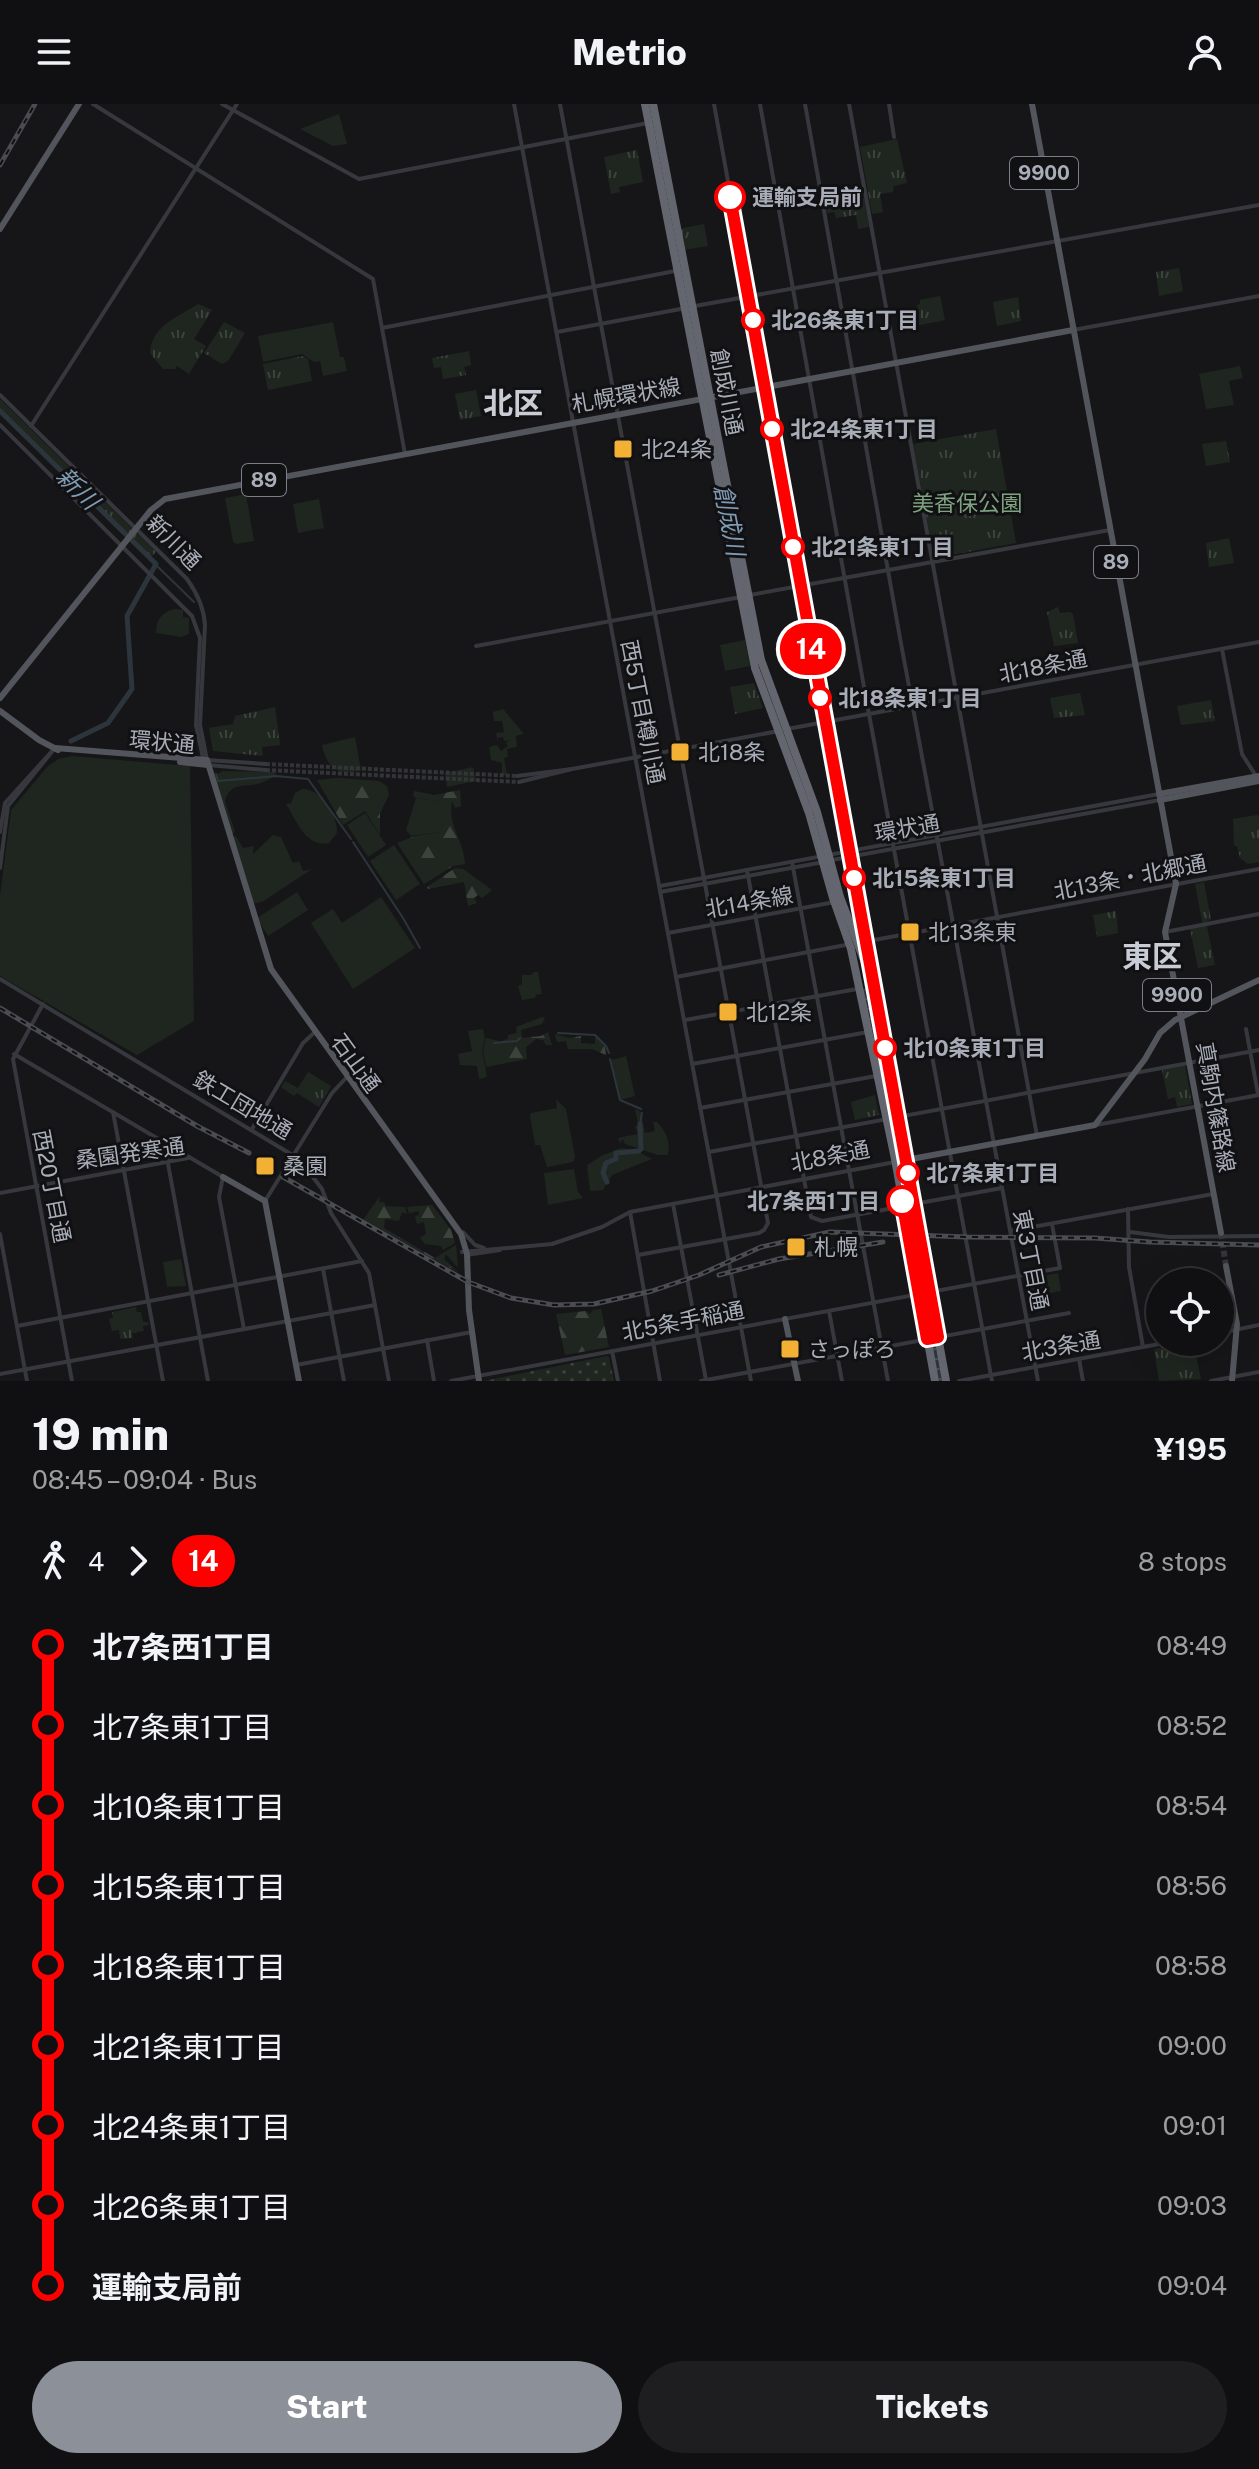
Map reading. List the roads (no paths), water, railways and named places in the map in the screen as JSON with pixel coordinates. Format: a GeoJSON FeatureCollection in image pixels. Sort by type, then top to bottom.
{"type":"FeatureCollection","features":[{"type":"Feature","properties":{"kind":"highway","name":"創成川通"},"geometry":{"type":"LineString","coordinates":[[645,104],[653,122],[745,596],[763,667],[782,730],[817,812],[838,902],[875,989],[891,1118],[933,1338],[946,1381]]}},
{"type":"Feature","properties":{"kind":"highway","name":"創成川通"},"geometry":{"type":"LineString","coordinates":[[653,104],[653,122],[678,271],[689,308]]}},
{"type":"Feature","properties":{"kind":"highway","name":"創成川通"},"geometry":{"type":"LineString","coordinates":[[856,944],[860,988],[876,1076],[891,1118]]}},
{"type":"Feature","properties":{"kind":"highway","name":"創成川通"},"geometry":{"type":"LineString","coordinates":[[933,1338],[935,1381]]}},
{"type":"Feature","properties":{"kind":"main road"},"geometry":{"type":"LineString","coordinates":[[0,229],[79,104]]}},
{"type":"Feature","properties":{"kind":"main road","name":"9900"},"geometry":{"type":"LineString","coordinates":[[1032,104],[1073,330]]}},
{"type":"Feature","properties":{"kind":"main road","name":"札幌環状線"},"geometry":{"type":"LineString","coordinates":[[0,698],[154,506],[169,498],[1073,330]]}},
{"type":"Feature","properties":{"kind":"main road","name":"89"},"geometry":{"type":"LineString","coordinates":[[1073,330],[1160,797]]}},
{"type":"Feature","properties":{"kind":"main road"},"geometry":{"type":"LineString","coordinates":[[0,711],[57,750]]}},
{"type":"Feature","properties":{"kind":"main road","name":"環状通"},"geometry":{"type":"LineString","coordinates":[[57,750],[206,762]]}},
{"type":"Feature","properties":{"kind":"main road","name":"石山通"},"geometry":{"type":"LineString","coordinates":[[206,762],[267,961],[276,979],[450,1222],[465,1253]]}},
{"type":"Feature","properties":{"kind":"main road"},"geometry":{"type":"LineString","coordinates":[[1160,797],[1258,779]]}},
{"type":"Feature","properties":{"kind":"main road","name":"真駒内篠路線"},"geometry":{"type":"LineString","coordinates":[[1160,797],[1176,884],[1165,932],[1178,1019],[1221,1235]]}},
{"type":"Feature","properties":{"kind":"main road"},"geometry":{"type":"LineString","coordinates":[[1095,1125],[1138,1071],[1160,1033],[1178,1019],[1259,980]]}},
{"type":"Feature","properties":{"kind":"main road","name":"石山通"},"geometry":{"type":"LineString","coordinates":[[346,1077],[461,1234],[470,1332],[479,1378]]}},
{"type":"Feature","properties":{"kind":"main road","name":"北8条通"},"geometry":{"type":"LineString","coordinates":[[900,1161],[1095,1125]]}},
{"type":"Feature","properties":{"kind":"main road","name":"桑園発寒通"},"geometry":{"type":"LineString","coordinates":[[223,1177],[265,1201]]}},
{"type":"Feature","properties":{"kind":"main road"},"geometry":{"type":"LineString","coordinates":[[265,1201],[299,1381]]}},
{"type":"Feature","properties":{"kind":"main road"},"geometry":{"type":"LineString","coordinates":[[1226,1266],[1238,1329],[1233,1379]]}},
{"type":"Feature","properties":{"kind":"main road"},"geometry":{"type":"LineString","coordinates":[[785,1319],[796,1381]]}},
{"type":"Feature","properties":{"kind":"street"},"geometry":{"type":"LineString","coordinates":[[93,104],[373,279],[405,454]]}},
{"type":"Feature","properties":{"kind":"street"},"geometry":{"type":"LineString","coordinates":[[222,104],[357,178],[653,122]]}},
{"type":"Feature","properties":{"kind":"street"},"geometry":{"type":"LineString","coordinates":[[31,426],[237,104]]}},
{"type":"Feature","properties":{"kind":"street","name":"西5丁目樽川通"},"geometry":{"type":"LineString","coordinates":[[514,104],[751,1381]]}},
{"type":"Feature","properties":{"kind":"street"},"geometry":{"type":"LineString","coordinates":[[560,104],[767,1221],[766,1228],[759,1233],[638,1255]]}},
{"type":"Feature","properties":{"kind":"street"},"geometry":{"type":"LineString","coordinates":[[714,104],[849,854],[856,944]]}},
{"type":"Feature","properties":{"kind":"street"},"geometry":{"type":"LineString","coordinates":[[760,104],[992,1378]]}},
{"type":"Feature","properties":{"kind":"street","name":"東3丁目通"},"geometry":{"type":"LineString","coordinates":[[805,104],[1038,1381]]}},
{"type":"Feature","properties":{"kind":"street"},"geometry":{"type":"LineString","coordinates":[[849,104],[1037,1136]]}},
{"type":"Feature","properties":{"kind":"street"},"geometry":{"type":"LineString","coordinates":[[889,104],[894,137]]}},
{"type":"Feature","properties":{"kind":"street"},"geometry":{"type":"LineString","coordinates":[[557,332],[1259,205]]}},
{"type":"Feature","properties":{"kind":"street"},"geometry":{"type":"LineString","coordinates":[[382,328],[678,271]]}},
{"type":"Feature","properties":{"kind":"street"},"geometry":{"type":"LineString","coordinates":[[1073,330],[1259,296]]}},
{"type":"Feature","properties":{"kind":"street","name":"新川通"},"geometry":{"type":"LineString","coordinates":[[0,395],[187,579],[196,592],[204,614],[200,725],[206,762]]}},
{"type":"Feature","properties":{"kind":"street","name":"新川通"},"geometry":{"type":"LineString","coordinates":[[0,425],[193,618]]}},
{"type":"Feature","properties":{"kind":"street"},"geometry":{"type":"LineString","coordinates":[[476,646],[1110,530]]}},
{"type":"Feature","properties":{"kind":"street"},"geometry":{"type":"LineString","coordinates":[[204,614],[193,618],[200,638],[196,725],[206,762]]}},
{"type":"Feature","properties":{"kind":"street","name":"北18条通"},"geometry":{"type":"LineString","coordinates":[[782,730],[1259,642]]}},
{"type":"Feature","properties":{"kind":"street"},"geometry":{"type":"LineString","coordinates":[[1222,649],[1242,754],[1258,779]]}},
{"type":"Feature","properties":{"kind":"street"},"geometry":{"type":"LineString","coordinates":[[518,779],[782,730]]}},
{"type":"Feature","properties":{"kind":"street"},"geometry":{"type":"LineString","coordinates":[[0,832],[5,803],[57,750]]}},
{"type":"Feature","properties":{"kind":"street"},"geometry":{"type":"LineString","coordinates":[[0,868],[8,806],[57,750]]}},
{"type":"Feature","properties":{"kind":"street","name":"環状通"},"geometry":{"type":"LineString","coordinates":[[206,762],[266,767]]}},
{"type":"Feature","properties":{"kind":"street","name":"環状通"},"geometry":{"type":"LineString","coordinates":[[660,889],[1160,797]]}},
{"type":"Feature","properties":{"kind":"street"},"geometry":{"type":"LineString","coordinates":[[792,865],[888,1381]]}},
{"type":"Feature","properties":{"kind":"street","name":"北13条・北郷通"},"geometry":{"type":"LineString","coordinates":[[676,977],[1259,869]]}},
{"type":"Feature","properties":{"kind":"street"},"geometry":{"type":"LineString","coordinates":[[748,873],[813,1219],[822,1221],[1002,1188]]}},
{"type":"Feature","properties":{"kind":"street","name":"北14条線"},"geometry":{"type":"LineString","coordinates":[[668,933],[838,902]]}},
{"type":"Feature","properties":{"kind":"street"},"geometry":{"type":"LineString","coordinates":[[1165,932],[1259,914]]}},
{"type":"Feature","properties":{"kind":"street","name":"鉄工団地通"},"geometry":{"type":"LineString","coordinates":[[0,979],[295,1156],[322,1189],[331,1213],[369,1273],[389,1381]]}},
{"type":"Feature","properties":{"kind":"street"},"geometry":{"type":"LineString","coordinates":[[684,1021],[860,988]]}},
{"type":"Feature","properties":{"kind":"street"},"geometry":{"type":"LineString","coordinates":[[43,1004],[14,1054],[191,1158]]}},
{"type":"Feature","properties":{"kind":"street"},"geometry":{"type":"LineString","coordinates":[[1246,1029],[1259,1095]]}},
{"type":"Feature","properties":{"kind":"street"},"geometry":{"type":"LineString","coordinates":[[692,1064],[868,1032]]}},
{"type":"Feature","properties":{"kind":"street"},"geometry":{"type":"LineString","coordinates":[[252,1129],[303,1043],[314,1033]]}},
{"type":"Feature","properties":{"kind":"street"},"geometry":{"type":"LineString","coordinates":[[709,1152],[1259,1050]]}},
{"type":"Feature","properties":{"kind":"street","name":"西20丁目通"},"geometry":{"type":"LineString","coordinates":[[14,1054],[72,1381]]}},
{"type":"Feature","properties":{"kind":"street"},"geometry":{"type":"LineString","coordinates":[[700,1108],[876,1076]]}},
{"type":"Feature","properties":{"kind":"street"},"geometry":{"type":"LineString","coordinates":[[265,1201],[332,1093],[346,1077]]}},
{"type":"Feature","properties":{"kind":"street","name":"北8条通"},"geometry":{"type":"LineString","coordinates":[[1095,1125],[1259,1095]]}},
{"type":"Feature","properties":{"kind":"street"},"geometry":{"type":"LineString","coordinates":[[113,1112],[163,1381]]}},
{"type":"Feature","properties":{"kind":"street"},"geometry":{"type":"LineString","coordinates":[[164,1142],[208,1381]]}},
{"type":"Feature","properties":{"kind":"street","name":"桑園発寒通"},"geometry":{"type":"LineString","coordinates":[[0,1193],[191,1158],[223,1177]]}},
{"type":"Feature","properties":{"kind":"street","name":"北8条通"},"geometry":{"type":"LineString","coordinates":[[465,1253],[558,1243],[602,1227],[630,1212],[900,1161]]}},
{"type":"Feature","properties":{"kind":"street"},"geometry":{"type":"LineString","coordinates":[[223,1177],[219,1194],[244,1329]]}},
{"type":"Feature","properties":{"kind":"street"},"geometry":{"type":"LineString","coordinates":[[1010,1231],[1213,1194]]}},
{"type":"Feature","properties":{"kind":"street"},"geometry":{"type":"LineString","coordinates":[[673,1204],[703,1380],[1069,1313]]}},
{"type":"Feature","properties":{"kind":"street"},"geometry":{"type":"LineString","coordinates":[[1128,1209],[1129,1267],[1143,1347]]}},
{"type":"Feature","properties":{"kind":"street"},"geometry":{"type":"LineString","coordinates":[[630,1212],[660,1381]]}},
{"type":"Feature","properties":{"kind":"street"},"geometry":{"type":"LineString","coordinates":[[453,1221],[475,1245],[495,1248]]}},
{"type":"Feature","properties":{"kind":"street","name":"北5条手稲通"},"geometry":{"type":"LineString","coordinates":[[451,1381],[1060,1268],[1052,1224]]}},
{"type":"Feature","properties":{"kind":"street"},"geometry":{"type":"LineString","coordinates":[[1129,1232],[1169,1237],[1259,1236]]}},
{"type":"Feature","properties":{"kind":"street"},"geometry":{"type":"LineString","coordinates":[[0,1234],[27,1381]]}},
{"type":"Feature","properties":{"kind":"street","name":"北8条通"},"geometry":{"type":"LineString","coordinates":[[465,1253],[507,1249]]}},
{"type":"Feature","properties":{"kind":"street"},"geometry":{"type":"LineString","coordinates":[[17,1326],[362,1261]]}},
{"type":"Feature","properties":{"kind":"street"},"geometry":{"type":"LineString","coordinates":[[323,1269],[344,1381]]}},
{"type":"Feature","properties":{"kind":"street"},"geometry":{"type":"LineString","coordinates":[[0,1374],[375,1305]]}},
{"type":"Feature","properties":{"kind":"street"},"geometry":{"type":"LineString","coordinates":[[829,1311],[842,1381]]}},
{"type":"Feature","properties":{"kind":"street"},"geometry":{"type":"LineString","coordinates":[[1234,1330],[1259,1325]]}},
{"type":"Feature","properties":{"kind":"street"},"geometry":{"type":"LineString","coordinates":[[296,1365],[470,1332]]}},
{"type":"Feature","properties":{"kind":"street"},"geometry":{"type":"LineString","coordinates":[[427,1340],[434,1381]]}},
{"type":"Feature","properties":{"kind":"street","name":"北3条通"},"geometry":{"type":"LineString","coordinates":[[959,1381],[992,1378],[1146,1346]]}},
{"type":"Feature","properties":{"kind":"street"},"geometry":{"type":"LineString","coordinates":[[612,1351],[618,1381]]}},
{"type":"Feature","properties":{"kind":"street"},"geometry":{"type":"LineString","coordinates":[[1079,1359],[1083,1381]]}},
{"type":"Feature","properties":{"kind":"street"},"geometry":{"type":"LineString","coordinates":[[1211,1381],[1259,1372]]}},
{"type":"Feature","properties":{"kind":"waterway","name":"新川"},"geometry":{"type":"LineString","coordinates":[[0,411],[156,564],[127,616],[132,689],[108,723],[71,741]]}},
{"type":"Feature","properties":{"kind":"waterway"},"geometry":{"type":"LineString","coordinates":[[156,565],[194,602]]}},
{"type":"Feature","properties":{"kind":"waterway"},"geometry":{"type":"LineString","coordinates":[[216,774],[218,781],[276,776],[308,779],[351,839]]}},
{"type":"Feature","properties":{"kind":"waterway"},"geometry":{"type":"LineString","coordinates":[[353,842],[420,948]]}},
{"type":"Feature","properties":{"kind":"waterway"},"geometry":{"type":"LineString","coordinates":[[558,1033],[595,1035],[609,1053]]}},
{"type":"Feature","properties":{"kind":"waterway"},"geometry":{"type":"LineString","coordinates":[[494,1043],[520,1038]]}},
{"type":"Feature","properties":{"kind":"waterway"},"geometry":{"type":"LineString","coordinates":[[610,1059],[620,1100],[641,1109]]}},
{"type":"Feature","properties":{"kind":"waterway"},"geometry":{"type":"LineString","coordinates":[[640,1124],[642,1113]]}},
{"type":"Feature","properties":{"kind":"waterway"},"geometry":{"type":"LineString","coordinates":[[640,1124],[641,1149]]}},
{"type":"Feature","properties":{"kind":"waterway"},"geometry":{"type":"LineString","coordinates":[[607,1182],[603,1173],[606,1163],[616,1159],[616,1153],[639,1151]]}},
{"type":"Feature","properties":{"kind":"tunnel"},"geometry":{"type":"LineString","coordinates":[[266,764],[517,776]]}},
{"type":"Feature","properties":{"kind":"tunnel"},"geometry":{"type":"LineString","coordinates":[[266,770],[519,782]]}},
{"type":"Feature","properties":{"kind":"tunnel"},"geometry":{"type":"LineString","coordinates":[[1221,1233],[1226,1266]]}},
{"type":"Feature","properties":{"kind":"railway"},"geometry":{"type":"LineString","coordinates":[[0,165],[35,104]]}},
{"type":"Feature","properties":{"kind":"railway"},"geometry":{"type":"LineString","coordinates":[[0,1008],[197,1126],[249,1153]]}},
{"type":"Feature","properties":{"kind":"railway"},"geometry":{"type":"LineString","coordinates":[[283,1177],[468,1282],[511,1298],[554,1305],[594,1304],[652,1291],[699,1275],[761,1247],[830,1232],[1259,1245]]}},
{"type":"Feature","properties":{"kind":"railway"},"geometry":{"type":"LineString","coordinates":[[719,1275],[779,1259],[883,1242]]}},
{"type":"Feature","properties":{"kind":"place","name":"運輸支局前"},"geometry":{"type":"Point","coordinates":[730,197]}},
{"type":"Feature","properties":{"kind":"place","name":"北26条東1丁目"},"geometry":{"type":"Point","coordinates":[753,320]}},
{"type":"Feature","properties":{"kind":"place","name":"北24条東1丁目"},"geometry":{"type":"Point","coordinates":[772,429]}},
{"type":"Feature","properties":{"kind":"place","name":"北24条"},"geometry":{"type":"Point","coordinates":[623,449]}},
{"type":"Feature","properties":{"kind":"place","name":"北21条東1丁目"},"geometry":{"type":"Point","coordinates":[793,547]}},
{"type":"Feature","properties":{"kind":"place","name":"北18条東1丁目"},"geometry":{"type":"Point","coordinates":[820,698]}},
{"type":"Feature","properties":{"kind":"place","name":"北18条"},"geometry":{"type":"Point","coordinates":[680,752]}},
{"type":"Feature","properties":{"kind":"place","name":"北15条東1丁目"},"geometry":{"type":"Point","coordinates":[854,878]}},
{"type":"Feature","properties":{"kind":"place","name":"北13条東"},"geometry":{"type":"Point","coordinates":[910,932]}},
{"type":"Feature","properties":{"kind":"place","name":"北12条"},"geometry":{"type":"Point","coordinates":[728,1012]}},
{"type":"Feature","properties":{"kind":"place","name":"北10条東1丁目"},"geometry":{"type":"Point","coordinates":[885,1048]}},
{"type":"Feature","properties":{"kind":"place","name":"桑園"},"geometry":{"type":"Point","coordinates":[265,1166]}},
{"type":"Feature","properties":{"kind":"place","name":"北7条東1丁目"},"geometry":{"type":"Point","coordinates":[908,1173]}},
{"type":"Feature","properties":{"kind":"place","name":"北7条西1丁目"},"geometry":{"type":"Point","coordinates":[902,1201]}},
{"type":"Feature","properties":{"kind":"place","name":"札幌"},"geometry":{"type":"Point","coordinates":[796,1247]}},
{"type":"Feature","properties":{"kind":"place","name":"さっぽろ"},"geometry":{"type":"Point","coordinates":[790,1349]}},
{"type":"Feature","properties":{"kind":"district","name":"北区"},"geometry":{"type":"Point","coordinates":[513,403]}},
{"type":"Feature","properties":{"kind":"district","name":"東区"},"geometry":{"type":"Point","coordinates":[1152,956]}},
{"type":"Feature","properties":{"kind":"park label","name":"美香保公園"},"geometry":{"type":"Point","coordinates":[967,503]}},
{"type":"Feature","properties":{"kind":"water label","name":"創成川"},"geometry":{"type":"Point","coordinates":[730,520]}}]}
